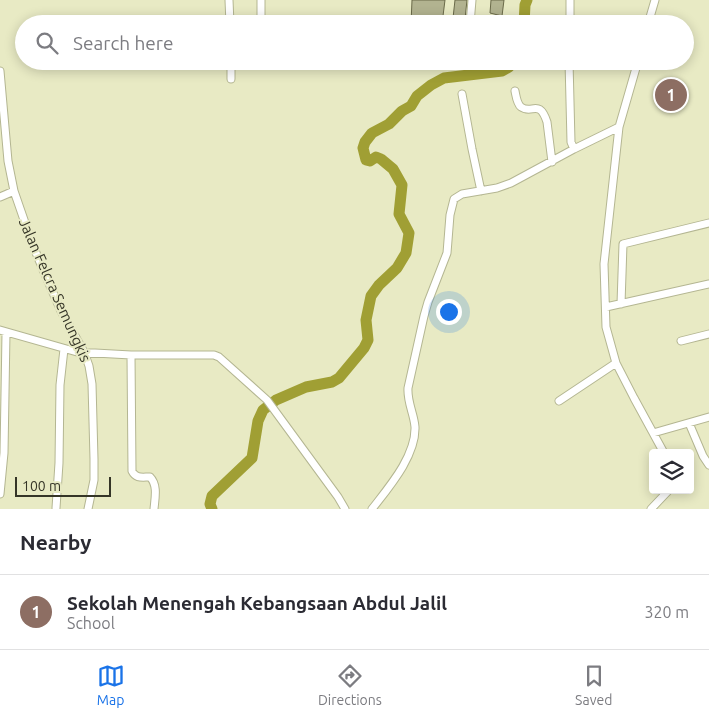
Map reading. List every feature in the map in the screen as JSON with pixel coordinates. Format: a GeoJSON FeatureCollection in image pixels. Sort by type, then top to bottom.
{"type":"FeatureCollection","features":[{"type":"Feature","properties":{"kind":"street"},"geometry":{"type":"LineString","coordinates":[[230,0],[230,15]]}},
{"type":"Feature","properties":{"kind":"street"},"geometry":{"type":"LineString","coordinates":[[261,0],[262,15]]}},
{"type":"Feature","properties":{"kind":"street"},"geometry":{"type":"LineString","coordinates":[[471,15],[472,0]]}},
{"type":"Feature","properties":{"kind":"street"},"geometry":{"type":"LineString","coordinates":[[570,0],[570,15]]}},
{"type":"Feature","properties":{"kind":"street"},"geometry":{"type":"LineString","coordinates":[[651,15],[655,0]]}},
{"type":"Feature","properties":{"kind":"street"},"geometry":{"type":"LineString","coordinates":[[231,70],[231,79]]}},
{"type":"Feature","properties":{"kind":"street"},"geometry":{"type":"LineString","coordinates":[[569,70],[570,142],[574,149]]}},
{"type":"Feature","properties":{"kind":"street"},"geometry":{"type":"LineString","coordinates":[[635,70],[619,128],[604,264],[606,327],[616,363],[662,449]]}},
{"type":"Feature","properties":{"kind":"street","name":"Jalan Felcra Semungkis"},"geometry":{"type":"LineString","coordinates":[[0,71],[8,162],[14,191],[32,243],[61,312],[84,352],[92,384],[94,480],[88,509]]}},
{"type":"Feature","properties":{"kind":"street"},"geometry":{"type":"LineString","coordinates":[[514,91],[521,107],[537,108],[545,116],[552,162]]}},
{"type":"Feature","properties":{"kind":"street"},"geometry":{"type":"LineString","coordinates":[[462,94],[481,191]]}},
{"type":"Feature","properties":{"kind":"street"},"geometry":{"type":"LineString","coordinates":[[372,509],[408,458],[414,441],[415,425],[408,388],[426,309],[447,253],[454,199],[462,194],[511,184],[574,149],[619,128]]}},
{"type":"Feature","properties":{"kind":"street"},"geometry":{"type":"LineString","coordinates":[[0,197],[14,191]]}},
{"type":"Feature","properties":{"kind":"street"},"geometry":{"type":"LineString","coordinates":[[621,304],[624,244],[709,223]]}},
{"type":"Feature","properties":{"kind":"street"},"geometry":{"type":"LineString","coordinates":[[606,308],[709,284]]}},
{"type":"Feature","properties":{"kind":"street"},"geometry":{"type":"LineString","coordinates":[[0,494],[4,453],[3,332],[77,352],[219,356],[267,400],[345,509]]}},
{"type":"Feature","properties":{"kind":"street"},"geometry":{"type":"LineString","coordinates":[[681,341],[709,334]]}},
{"type":"Feature","properties":{"kind":"street"},"geometry":{"type":"LineString","coordinates":[[56,508],[60,385],[64,349]]}},
{"type":"Feature","properties":{"kind":"street"},"geometry":{"type":"LineString","coordinates":[[131,355],[132,471],[138,478],[150,477],[153,480],[155,489],[154,509]]}},
{"type":"Feature","properties":{"kind":"street"},"geometry":{"type":"LineString","coordinates":[[559,401],[616,363]]}},
{"type":"Feature","properties":{"kind":"street"},"geometry":{"type":"LineString","coordinates":[[653,434],[709,417]]}},
{"type":"Feature","properties":{"kind":"street"},"geometry":{"type":"LineString","coordinates":[[688,423],[709,465]]}},
{"type":"Feature","properties":{"kind":"street"},"geometry":{"type":"LineString","coordinates":[[651,509],[665,494]]}},
{"type":"Feature","properties":{"kind":"building"},"geometry":{"type":"Polygon","coordinates":[[[412,0],[445,0],[443,15],[411,15],[412,0]]]}},
{"type":"Feature","properties":{"kind":"building"},"geometry":{"type":"Polygon","coordinates":[[[455,0],[467,0],[465,15],[453,15],[455,0]]]}},
{"type":"Feature","properties":{"kind":"building"},"geometry":{"type":"Polygon","coordinates":[[[491,0],[504,0],[502,15],[490,13],[491,0]]]}},
{"type":"Feature","properties":{"kind":"waterway"},"geometry":{"type":"LineString","coordinates":[[524,15],[527,0]]}},
{"type":"Feature","properties":{"kind":"waterway"},"geometry":{"type":"LineString","coordinates":[[212,509],[210,504],[212,496],[252,458],[258,421],[263,410],[276,400],[306,387],[332,382],[339,378],[364,348],[368,340],[366,320],[371,296],[379,285],[397,268],[406,253],[409,233],[399,214],[402,185],[393,169],[381,159],[376,157],[370,161],[366,160],[363,148],[365,142],[372,133],[389,124],[402,111],[411,106],[417,96],[444,78],[504,70]]}},
{"type":"Feature","properties":{"kind":"place","name":"Sekolah Menengah Kebangsaan Abdul Jalil"},"geometry":{"type":"Point","coordinates":[671,95]}}]}
